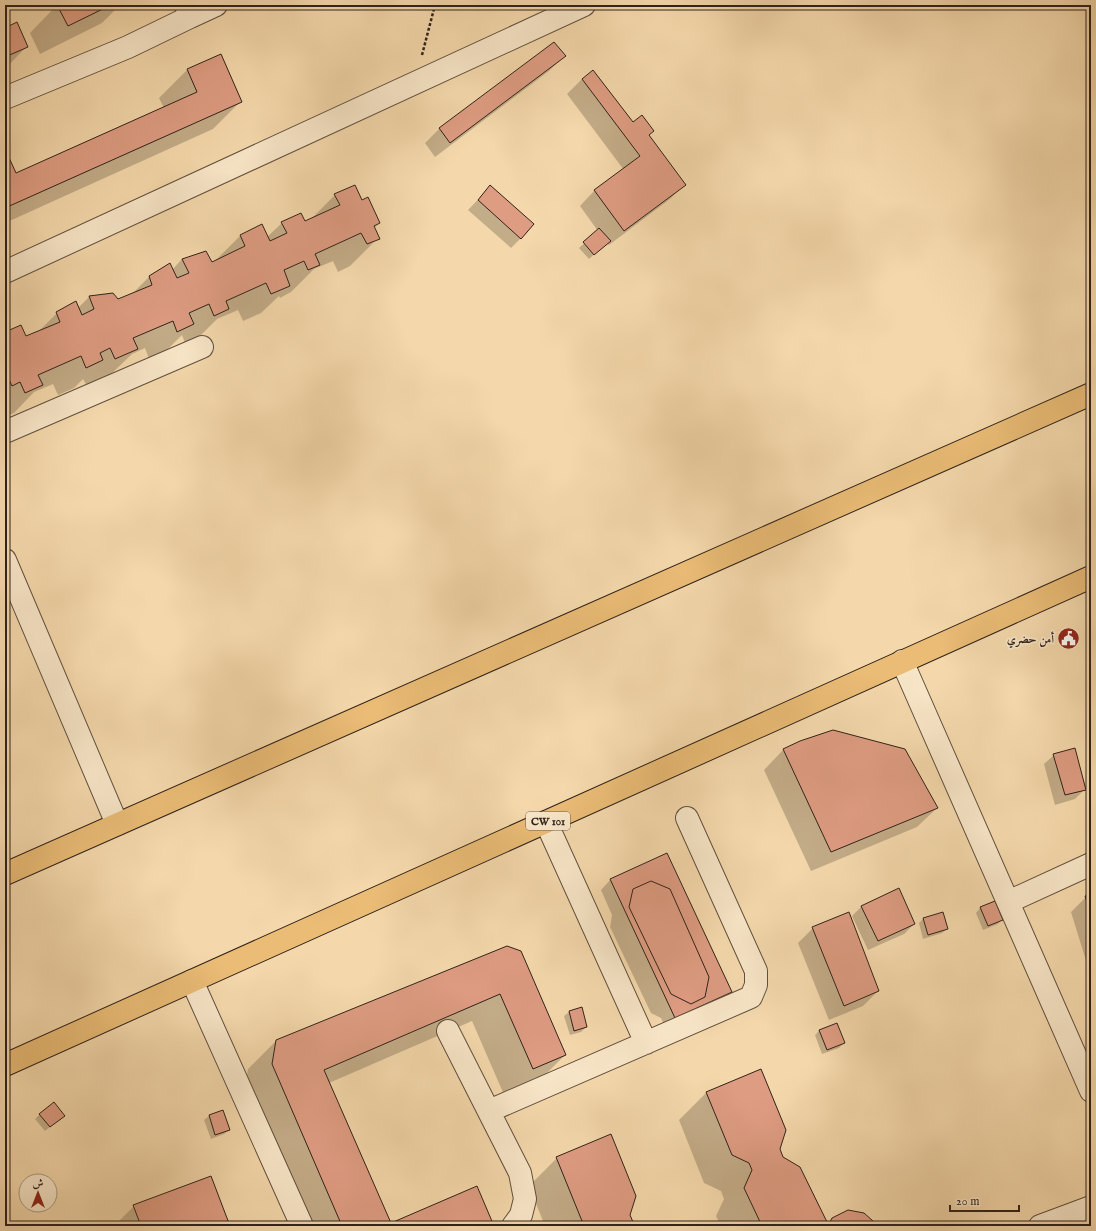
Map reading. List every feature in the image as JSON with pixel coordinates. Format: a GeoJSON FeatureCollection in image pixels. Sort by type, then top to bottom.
{"type":"FeatureCollection","features":[{"type":"Feature","properties":{"kind":"main road"},"geometry":{"type":"LineString","coordinates":[[5,874],[1091,394]]}},
{"type":"Feature","properties":{"kind":"main road","name":"CW 101"},"geometry":{"type":"LineString","coordinates":[[5,1065],[1091,576]]}},
{"type":"Feature","properties":{"kind":"street"},"geometry":{"type":"LineString","coordinates":[[5,98],[128,47],[188,11],[216,5]]}},
{"type":"Feature","properties":{"kind":"street"},"geometry":{"type":"LineString","coordinates":[[5,272],[584,5]]}},
{"type":"Feature","properties":{"kind":"street"},"geometry":{"type":"LineString","coordinates":[[5,432],[202,347]]}},
{"type":"Feature","properties":{"kind":"street"},"geometry":{"type":"LineString","coordinates":[[5,560],[117,824]]}},
{"type":"Feature","properties":{"kind":"street"},"geometry":{"type":"LineString","coordinates":[[902,661],[1091,1091]]}},
{"type":"Feature","properties":{"kind":"street"},"geometry":{"type":"LineString","coordinates":[[489,1111],[751,997],[756,985],[756,971],[687,818]]}},
{"type":"Feature","properties":{"kind":"street"},"geometry":{"type":"LineString","coordinates":[[546,822],[646,1043]]}},
{"type":"Feature","properties":{"kind":"street"},"geometry":{"type":"LineString","coordinates":[[1008,902],[1091,864]]}},
{"type":"Feature","properties":{"kind":"street"},"geometry":{"type":"LineString","coordinates":[[192,981],[302,1226]]}},
{"type":"Feature","properties":{"kind":"street"},"geometry":{"type":"LineString","coordinates":[[448,1031],[520,1173],[525,1199],[521,1216],[513,1226]]}},
{"type":"Feature","properties":{"kind":"street"},"geometry":{"type":"LineString","coordinates":[[1040,1226],[1091,1207]]}},
{"type":"Feature","properties":{"kind":"path"},"geometry":{"type":"LineString","coordinates":[[412,84],[435,5]]}},
{"type":"Feature","properties":{"kind":"building"},"geometry":{"type":"Polygon","coordinates":[[[57,5],[111,5],[68,26],[57,5]]]}},
{"type":"Feature","properties":{"kind":"building"},"geometry":{"type":"Polygon","coordinates":[[[17,22],[28,47],[5,57],[5,28],[17,22]]]}},
{"type":"Feature","properties":{"kind":"building"},"geometry":{"type":"Polygon","coordinates":[[[554,42],[566,56],[450,143],[439,128],[554,42]]]}},
{"type":"Feature","properties":{"kind":"building"},"geometry":{"type":"Polygon","coordinates":[[[221,54],[242,102],[5,208],[6,151],[16,173],[197,92],[187,69],[221,54]]]}},
{"type":"Feature","properties":{"kind":"building"},"geometry":{"type":"Polygon","coordinates":[[[593,70],[633,122],[642,115],[654,131],[649,135],[686,185],[624,231],[594,190],[640,156],[582,79],[593,70]]]}},
{"type":"Feature","properties":{"kind":"building"},"geometry":{"type":"Polygon","coordinates":[[[355,185],[362,200],[368,197],[380,223],[374,226],[380,239],[367,244],[361,233],[315,254],[320,265],[308,270],[304,261],[284,270],[290,286],[271,294],[266,283],[226,301],[229,309],[214,316],[209,304],[189,313],[194,324],[177,332],[173,321],[133,338],[138,349],[115,359],[110,348],[100,353],[103,360],[86,368],[81,356],[38,375],[43,385],[25,393],[20,382],[12,386],[5,371],[5,332],[21,325],[26,336],[60,322],[56,312],[76,301],[82,315],[94,309],[89,296],[113,293],[118,299],[152,285],[149,276],[170,263],[177,278],[189,273],[182,259],[206,251],[212,262],[245,246],[240,235],[262,224],[270,241],[287,233],[281,222],[301,213],[305,221],[340,205],[334,194],[355,185]]]}},
{"type":"Feature","properties":{"kind":"building"},"geometry":{"type":"Polygon","coordinates":[[[490,185],[534,224],[521,239],[478,200],[490,185]]]}},
{"type":"Feature","properties":{"kind":"building"},"geometry":{"type":"Polygon","coordinates":[[[599,228],[611,241],[594,255],[583,242],[599,228]]]}},
{"type":"Feature","properties":{"kind":"building"},"geometry":{"type":"Polygon","coordinates":[[[833,730],[905,749],[938,808],[831,852],[783,749],[800,741],[833,730]]]}},
{"type":"Feature","properties":{"kind":"building"},"geometry":{"type":"Polygon","coordinates":[[[1075,748],[1086,790],[1065,795],[1053,754],[1075,748]]]}},
{"type":"Feature","properties":{"kind":"building"},"geometry":{"type":"Polygon","coordinates":[[[667,853],[732,992],[675,1018],[610,879],[667,853]]]}},
{"type":"Feature","properties":{"kind":"building"},"geometry":{"type":"Polygon","coordinates":[[[651,881],[670,889],[709,977],[705,997],[691,1004],[671,994],[629,907],[633,889],[651,881]]]}},
{"type":"Feature","properties":{"kind":"building"},"geometry":{"type":"Polygon","coordinates":[[[899,888],[915,924],[878,941],[861,906],[899,888]]]}},
{"type":"Feature","properties":{"kind":"building"},"geometry":{"type":"Polygon","coordinates":[[[1091,894],[1091,915],[1085,896],[1091,894]]]}},
{"type":"Feature","properties":{"kind":"building"},"geometry":{"type":"Polygon","coordinates":[[[995,901],[1003,920],[988,926],[980,907],[995,901]]]}},
{"type":"Feature","properties":{"kind":"building"},"geometry":{"type":"Polygon","coordinates":[[[849,912],[879,991],[844,1006],[812,927],[849,912]]]}},
{"type":"Feature","properties":{"kind":"building"},"geometry":{"type":"Polygon","coordinates":[[[943,912],[948,929],[928,935],[923,918],[943,912]]]}},
{"type":"Feature","properties":{"kind":"building"},"geometry":{"type":"Polygon","coordinates":[[[507,946],[521,951],[566,1055],[533,1069],[500,994],[324,1070],[391,1223],[477,1186],[494,1226],[342,1226],[272,1064],[276,1040],[507,946]]]}},
{"type":"Feature","properties":{"kind":"building"},"geometry":{"type":"Polygon","coordinates":[[[582,1007],[587,1027],[574,1031],[569,1011],[582,1007]]]}},
{"type":"Feature","properties":{"kind":"building"},"geometry":{"type":"Polygon","coordinates":[[[837,1023],[845,1043],[827,1050],[819,1030],[837,1023]]]}},
{"type":"Feature","properties":{"kind":"building"},"geometry":{"type":"Polygon","coordinates":[[[761,1069],[786,1130],[780,1149],[783,1157],[800,1167],[827,1222],[819,1226],[762,1226],[744,1188],[752,1170],[749,1163],[732,1155],[706,1092],[761,1069]]]}},
{"type":"Feature","properties":{"kind":"building"},"geometry":{"type":"Polygon","coordinates":[[[54,1102],[65,1116],[50,1127],[39,1114],[54,1102]]]}},
{"type":"Feature","properties":{"kind":"building"},"geometry":{"type":"Polygon","coordinates":[[[223,1110],[230,1130],[215,1135],[209,1115],[223,1110]]]}},
{"type":"Feature","properties":{"kind":"building"},"geometry":{"type":"Polygon","coordinates":[[[611,1134],[636,1196],[630,1215],[633,1222],[639,1226],[593,1226],[582,1221],[556,1157],[611,1134]]]}},
{"type":"Feature","properties":{"kind":"building"},"geometry":{"type":"Polygon","coordinates":[[[211,1176],[230,1226],[141,1226],[133,1205],[211,1176]]]}},
{"type":"Feature","properties":{"kind":"building"},"geometry":{"type":"Polygon","coordinates":[[[848,1210],[864,1213],[876,1226],[828,1226],[832,1218],[848,1210]]]}},
{"type":"Feature","properties":{"kind":"place","name":"أمن حضري"},"geometry":{"type":"Point","coordinates":[1069,639]}}]}
